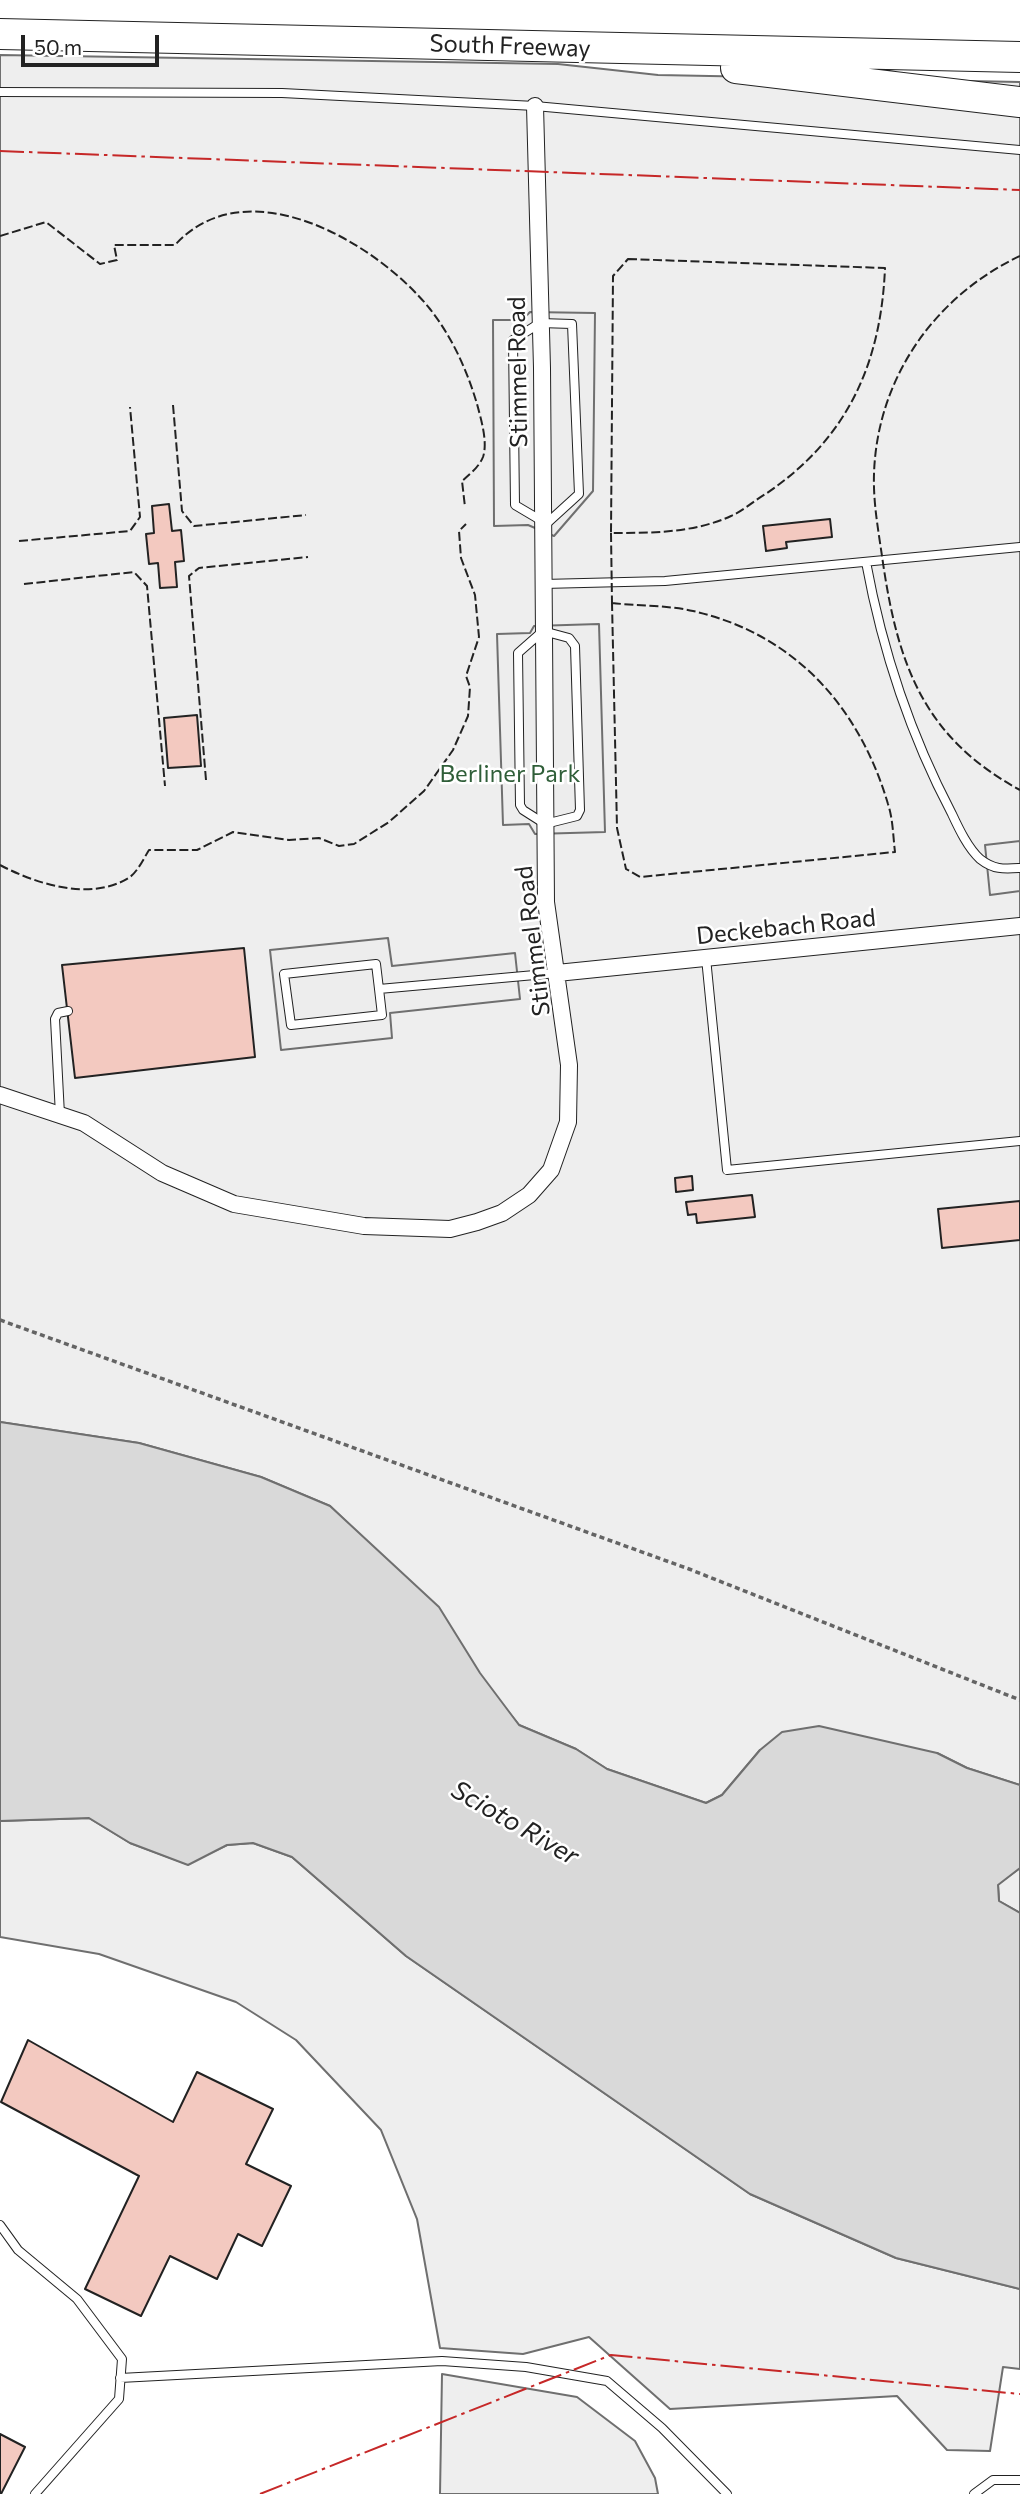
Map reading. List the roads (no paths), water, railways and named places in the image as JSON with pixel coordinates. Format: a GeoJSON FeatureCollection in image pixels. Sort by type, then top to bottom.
{"type":"FeatureCollection","features":[{"type":"Feature","properties":{"kind":"highway","name":"South Freeway"},"geometry":{"type":"LineString","coordinates":[[0,34],[1020,57]]}},
{"type":"Feature","properties":{"kind":"highway"},"geometry":{"type":"LineString","coordinates":[[569,48],[1020,102]]}},
{"type":"Feature","properties":{"kind":"street","name":"Stimmel Road"},"geometry":{"type":"LineString","coordinates":[[0,1095],[84,1123],[162,1174],[233,1204],[364,1226],[450,1229],[477,1222],[502,1213],[529,1195],[551,1170],[568,1122],[569,1066],[546,902],[535,106]]}},
{"type":"Feature","properties":{"kind":"street","name":"Deckebach Road"},"geometry":{"type":"LineString","coordinates":[[557,973],[1020,926]]}},
{"type":"Feature","properties":{"kind":"lane"},"geometry":{"type":"LineString","coordinates":[[0,92],[282,93],[535,106],[1020,150]]}},
{"type":"Feature","properties":{"kind":"lane"},"geometry":{"type":"LineString","coordinates":[[540,323],[572,324],[579,494],[542,525],[515,505],[513,340],[540,323]]}},
{"type":"Feature","properties":{"kind":"lane"},"geometry":{"type":"LineString","coordinates":[[543,584],[665,581],[1020,547]]}},
{"type":"Feature","properties":{"kind":"lane"},"geometry":{"type":"LineString","coordinates":[[866,562],[895,677],[933,780],[962,835],[979,858],[998,870],[1020,868]]}},
{"type":"Feature","properties":{"kind":"lane"},"geometry":{"type":"LineString","coordinates":[[543,631],[569,638],[575,646],[580,810],[577,816],[545,824],[523,810],[520,805],[518,653],[543,631]]}},
{"type":"Feature","properties":{"kind":"lane"},"geometry":{"type":"LineString","coordinates":[[706,958],[727,1170],[1020,1141]]}},
{"type":"Feature","properties":{"kind":"lane"},"geometry":{"type":"LineString","coordinates":[[376,964],[379,989],[382,1015],[291,1025],[284,974],[376,964]]}},
{"type":"Feature","properties":{"kind":"lane"},"geometry":{"type":"LineString","coordinates":[[379,989],[557,973]]}},
{"type":"Feature","properties":{"kind":"lane"},"geometry":{"type":"LineString","coordinates":[[60,1115],[55,1018],[58,1013],[68,1011]]}},
{"type":"Feature","properties":{"kind":"lane"},"geometry":{"type":"LineString","coordinates":[[0,2225],[18,2250],[77,2299],[122,2359],[119,2399],[35,2494]]}},
{"type":"Feature","properties":{"kind":"lane"},"geometry":{"type":"LineString","coordinates":[[120,2378],[442,2361],[526,2367],[607,2381],[662,2428],[727,2494]]}},
{"type":"Feature","properties":{"kind":"lane"},"geometry":{"type":"LineString","coordinates":[[974,2494],[993,2480],[1020,2480]]}},
{"type":"Feature","properties":{"kind":"water","name":"Scioto River"},"geometry":{"type":"Polygon","coordinates":[[[0,1422],[139,1443],[261,1477],[330,1506],[439,1607],[480,1673],[519,1725],[576,1749],[607,1769],[706,1803],[722,1795],[760,1750],[782,1732],[819,1726],[937,1753],[967,1768],[1020,1785],[1020,1868],[998,1885],[999,1901],[1020,1913],[1020,2289],[896,2258],[750,2194],[406,1956],[292,1857],[253,1843],[227,1845],[188,1865],[130,1843],[89,1818],[0,1821],[0,1422]]]}},
{"type":"Feature","properties":{"kind":"park label","name":"Berliner Park"},"geometry":{"type":"Point","coordinates":[510,774]}}]}
